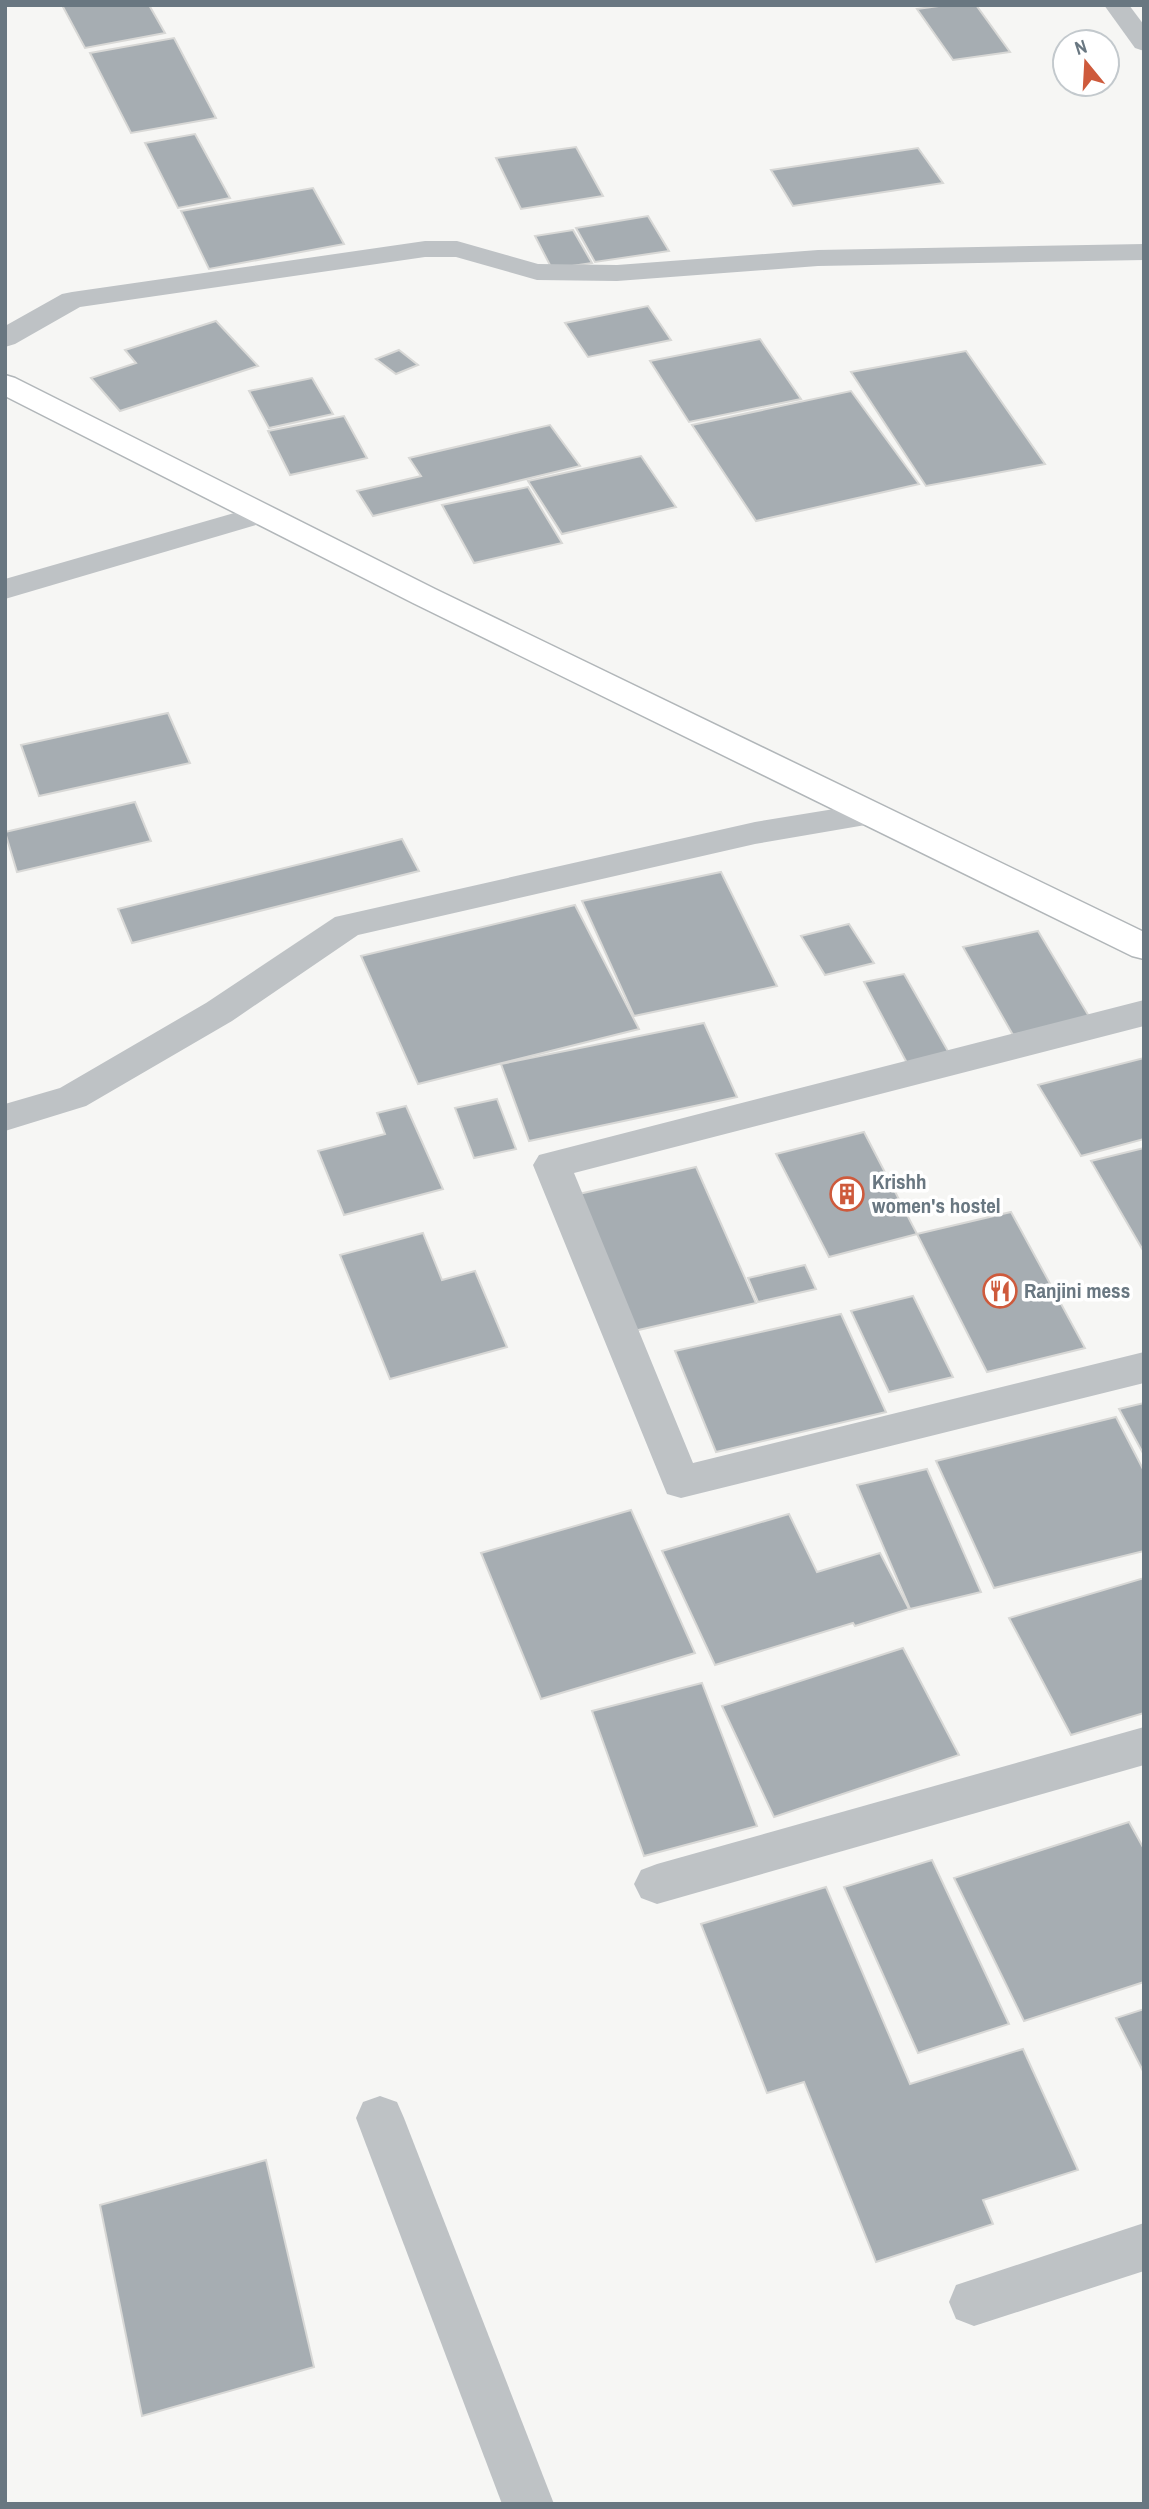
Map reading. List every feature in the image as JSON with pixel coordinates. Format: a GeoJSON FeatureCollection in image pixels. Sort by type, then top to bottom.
{"type":"FeatureCollection","features":[{"type":"Feature","properties":{"kind":"street"},"geometry":{"type":"LineString","coordinates":[[1116,5],[1144,43]]}},
{"type":"Feature","properties":{"kind":"street"},"geometry":{"type":"LineString","coordinates":[[5,338],[72,299],[425,249],[457,250],[537,272],[617,273],[818,258],[1144,252]]}},
{"type":"Feature","properties":{"kind":"street"},"geometry":{"type":"LineString","coordinates":[[5,384],[262,514],[1144,947]]}},
{"type":"Feature","properties":{"kind":"street"},"geometry":{"type":"LineString","coordinates":[[5,589],[262,514]]}},
{"type":"Feature","properties":{"kind":"street"},"geometry":{"type":"LineString","coordinates":[[5,1118],[73,1097],[219,1012],[347,925],[755,833],[871,814]]}},
{"type":"Feature","properties":{"kind":"street"},"geometry":{"type":"LineString","coordinates":[[1144,1013],[552,1165],[681,1482],[1144,1367]]}},
{"type":"Feature","properties":{"kind":"street"},"geometry":{"type":"LineString","coordinates":[[657,1884],[1144,1746]]}},
{"type":"Feature","properties":{"kind":"street"},"geometry":{"type":"LineString","coordinates":[[380,2118],[528,2504]]}},
{"type":"Feature","properties":{"kind":"street"},"geometry":{"type":"LineString","coordinates":[[974,2302],[1144,2247]]}},
{"type":"Feature","properties":{"kind":"building"},"geometry":{"type":"Polygon","coordinates":[[[62,5],[149,5],[165,33],[85,48],[62,5]]]}},
{"type":"Feature","properties":{"kind":"building"},"geometry":{"type":"Polygon","coordinates":[[[976,5],[1010,52],[953,60],[917,9],[976,5]]]}},
{"type":"Feature","properties":{"kind":"building"},"geometry":{"type":"Polygon","coordinates":[[[174,38],[216,118],[131,133],[90,53],[174,38]]]}},
{"type":"Feature","properties":{"kind":"building"},"geometry":{"type":"Polygon","coordinates":[[[195,134],[230,198],[178,208],[145,143],[195,134]]]}},
{"type":"Feature","properties":{"kind":"building"},"geometry":{"type":"Polygon","coordinates":[[[576,147],[603,196],[521,209],[496,158],[576,147]]]}},
{"type":"Feature","properties":{"kind":"building"},"geometry":{"type":"Polygon","coordinates":[[[918,148],[943,183],[793,206],[771,170],[918,148]]]}},
{"type":"Feature","properties":{"kind":"building"},"geometry":{"type":"Polygon","coordinates":[[[313,188],[344,244],[209,269],[181,211],[313,188]]]}},
{"type":"Feature","properties":{"kind":"building"},"geometry":{"type":"Polygon","coordinates":[[[648,216],[669,251],[595,262],[576,228],[648,216]]]}},
{"type":"Feature","properties":{"kind":"building"},"geometry":{"type":"Polygon","coordinates":[[[573,230],[592,263],[552,269],[535,236],[573,230]]]}},
{"type":"Feature","properties":{"kind":"building"},"geometry":{"type":"Polygon","coordinates":[[[648,306],[671,340],[588,357],[565,323],[648,306]]]}},
{"type":"Feature","properties":{"kind":"building"},"geometry":{"type":"Polygon","coordinates":[[[216,321],[258,366],[120,411],[91,378],[136,363],[125,350],[216,321]]]}},
{"type":"Feature","properties":{"kind":"building"},"geometry":{"type":"Polygon","coordinates":[[[760,339],[801,399],[689,422],[650,361],[760,339]]]}},
{"type":"Feature","properties":{"kind":"building"},"geometry":{"type":"Polygon","coordinates":[[[399,350],[418,365],[396,374],[376,359],[399,350]]]}},
{"type":"Feature","properties":{"kind":"building"},"geometry":{"type":"Polygon","coordinates":[[[966,351],[1045,464],[926,486],[851,372],[966,351]]]}},
{"type":"Feature","properties":{"kind":"building"},"geometry":{"type":"Polygon","coordinates":[[[312,378],[333,414],[269,428],[249,391],[312,378]]]}},
{"type":"Feature","properties":{"kind":"building"},"geometry":{"type":"Polygon","coordinates":[[[851,391],[919,484],[756,521],[692,425],[851,391]]]}},
{"type":"Feature","properties":{"kind":"building"},"geometry":{"type":"Polygon","coordinates":[[[344,416],[367,458],[290,475],[268,431],[344,416]]]}},
{"type":"Feature","properties":{"kind":"building"},"geometry":{"type":"Polygon","coordinates":[[[550,425],[580,466],[373,516],[357,491],[421,476],[409,458],[550,425]]]}},
{"type":"Feature","properties":{"kind":"building"},"geometry":{"type":"Polygon","coordinates":[[[641,456],[676,507],[562,534],[528,481],[641,456]]]}},
{"type":"Feature","properties":{"kind":"building"},"geometry":{"type":"Polygon","coordinates":[[[528,487],[562,543],[474,563],[442,505],[528,487]]]}},
{"type":"Feature","properties":{"kind":"building"},"geometry":{"type":"Polygon","coordinates":[[[168,713],[190,763],[39,796],[21,745],[168,713]]]}},
{"type":"Feature","properties":{"kind":"building"},"geometry":{"type":"Polygon","coordinates":[[[135,802],[151,841],[17,872],[5,832],[135,802]]]}},
{"type":"Feature","properties":{"kind":"building"},"geometry":{"type":"Polygon","coordinates":[[[402,839],[419,871],[132,943],[118,909],[402,839]]]}},
{"type":"Feature","properties":{"kind":"building"},"geometry":{"type":"Polygon","coordinates":[[[721,872],[777,986],[634,1016],[582,901],[721,872]]]}},
{"type":"Feature","properties":{"kind":"building"},"geometry":{"type":"Polygon","coordinates":[[[575,905],[639,1029],[418,1084],[361,956],[575,905]]]}},
{"type":"Feature","properties":{"kind":"building"},"geometry":{"type":"Polygon","coordinates":[[[849,924],[874,963],[825,975],[801,936],[849,924]]]}},
{"type":"Feature","properties":{"kind":"building"},"geometry":{"type":"Polygon","coordinates":[[[1038,931],[1090,1018],[1013,1035],[963,947],[1038,931]]]}},
{"type":"Feature","properties":{"kind":"building"},"geometry":{"type":"Polygon","coordinates":[[[904,974],[949,1053],[907,1063],[864,982],[904,974]]]}},
{"type":"Feature","properties":{"kind":"building"},"geometry":{"type":"Polygon","coordinates":[[[704,1023],[737,1097],[529,1141],[501,1064],[704,1023]]]}},
{"type":"Feature","properties":{"kind":"building"},"geometry":{"type":"Polygon","coordinates":[[[1144,1058],[1144,1139],[1081,1156],[1038,1085],[1144,1058]]]}},
{"type":"Feature","properties":{"kind":"building"},"geometry":{"type":"Polygon","coordinates":[[[497,1099],[516,1149],[474,1158],[455,1108],[497,1099]]]}},
{"type":"Feature","properties":{"kind":"building"},"geometry":{"type":"Polygon","coordinates":[[[406,1106],[443,1189],[344,1215],[318,1151],[385,1134],[377,1113],[406,1106]]]}},
{"type":"Feature","properties":{"kind":"building","name":"Krishh women's hostel"},"geometry":{"type":"Polygon","coordinates":[[[864,1132],[917,1234],[829,1257],[776,1154],[864,1132]]]}},
{"type":"Feature","properties":{"kind":"building"},"geometry":{"type":"Polygon","coordinates":[[[1144,1148],[1144,1252],[1091,1161],[1144,1148]]]}},
{"type":"Feature","properties":{"kind":"building"},"geometry":{"type":"Polygon","coordinates":[[[696,1167],[756,1303],[634,1331],[579,1194],[696,1167]]]}},
{"type":"Feature","properties":{"kind":"building","name":"Ranjini mess"},"geometry":{"type":"Polygon","coordinates":[[[1011,1212],[1085,1348],[987,1372],[917,1234],[1011,1212]]]}},
{"type":"Feature","properties":{"kind":"building"},"geometry":{"type":"Polygon","coordinates":[[[423,1233],[442,1280],[475,1271],[507,1347],[390,1379],[340,1255],[423,1233]]]}},
{"type":"Feature","properties":{"kind":"building"},"geometry":{"type":"Polygon","coordinates":[[[805,1265],[816,1289],[758,1302],[748,1278],[805,1265]]]}},
{"type":"Feature","properties":{"kind":"building"},"geometry":{"type":"Polygon","coordinates":[[[913,1296],[953,1377],[889,1392],[851,1311],[913,1296]]]}},
{"type":"Feature","properties":{"kind":"building"},"geometry":{"type":"Polygon","coordinates":[[[841,1314],[886,1412],[716,1452],[675,1351],[841,1314]]]}},
{"type":"Feature","properties":{"kind":"building"},"geometry":{"type":"Polygon","coordinates":[[[1144,1403],[1144,1455],[1119,1409],[1144,1403]]]}},
{"type":"Feature","properties":{"kind":"building"},"geometry":{"type":"Polygon","coordinates":[[[1116,1417],[1144,1471],[1144,1551],[994,1588],[936,1461],[1116,1417]]]}},
{"type":"Feature","properties":{"kind":"building"},"geometry":{"type":"Polygon","coordinates":[[[927,1469],[981,1592],[910,1609],[857,1485],[927,1469]]]}},
{"type":"Feature","properties":{"kind":"building"},"geometry":{"type":"Polygon","coordinates":[[[631,1510],[695,1653],[541,1699],[481,1553],[631,1510]]]}},
{"type":"Feature","properties":{"kind":"building"},"geometry":{"type":"Polygon","coordinates":[[[789,1514],[817,1572],[880,1553],[909,1609],[715,1665],[662,1551],[789,1514]]]}},
{"type":"Feature","properties":{"kind":"building"},"geometry":{"type":"Polygon","coordinates":[[[1144,1578],[1144,1713],[1071,1735],[1009,1618],[1144,1578]]]}},
{"type":"Feature","properties":{"kind":"building"},"geometry":{"type":"Polygon","coordinates":[[[903,1648],[959,1755],[774,1817],[722,1706],[903,1648]]]}},
{"type":"Feature","properties":{"kind":"building"},"geometry":{"type":"Polygon","coordinates":[[[702,1683],[757,1826],[644,1856],[592,1711],[702,1683]]]}},
{"type":"Feature","properties":{"kind":"building"},"geometry":{"type":"Polygon","coordinates":[[[1129,1822],[1144,1849],[1144,1982],[1024,2021],[954,1878],[1129,1822]]]}},
{"type":"Feature","properties":{"kind":"building"},"geometry":{"type":"Polygon","coordinates":[[[932,1860],[1009,2024],[918,2053],[844,1887],[932,1860]]]}},
{"type":"Feature","properties":{"kind":"building"},"geometry":{"type":"Polygon","coordinates":[[[826,1887],[910,2084],[1023,2049],[1078,2170],[983,2200],[993,2224],[876,2262],[804,2082],[767,2093],[701,1924],[826,1887]]]}},
{"type":"Feature","properties":{"kind":"building"},"geometry":{"type":"Polygon","coordinates":[[[1144,2009],[1144,2073],[1116,2018],[1144,2009]]]}},
{"type":"Feature","properties":{"kind":"building"},"geometry":{"type":"Polygon","coordinates":[[[266,2160],[314,2367],[142,2416],[100,2205],[266,2160]]]}},
{"type":"Feature","properties":{"kind":"place","name":"Krishh women's hostel"},"geometry":{"type":"Point","coordinates":[847,1194]}},
{"type":"Feature","properties":{"kind":"place","name":"Ranjini mess"},"geometry":{"type":"Point","coordinates":[1000,1291]}}]}
